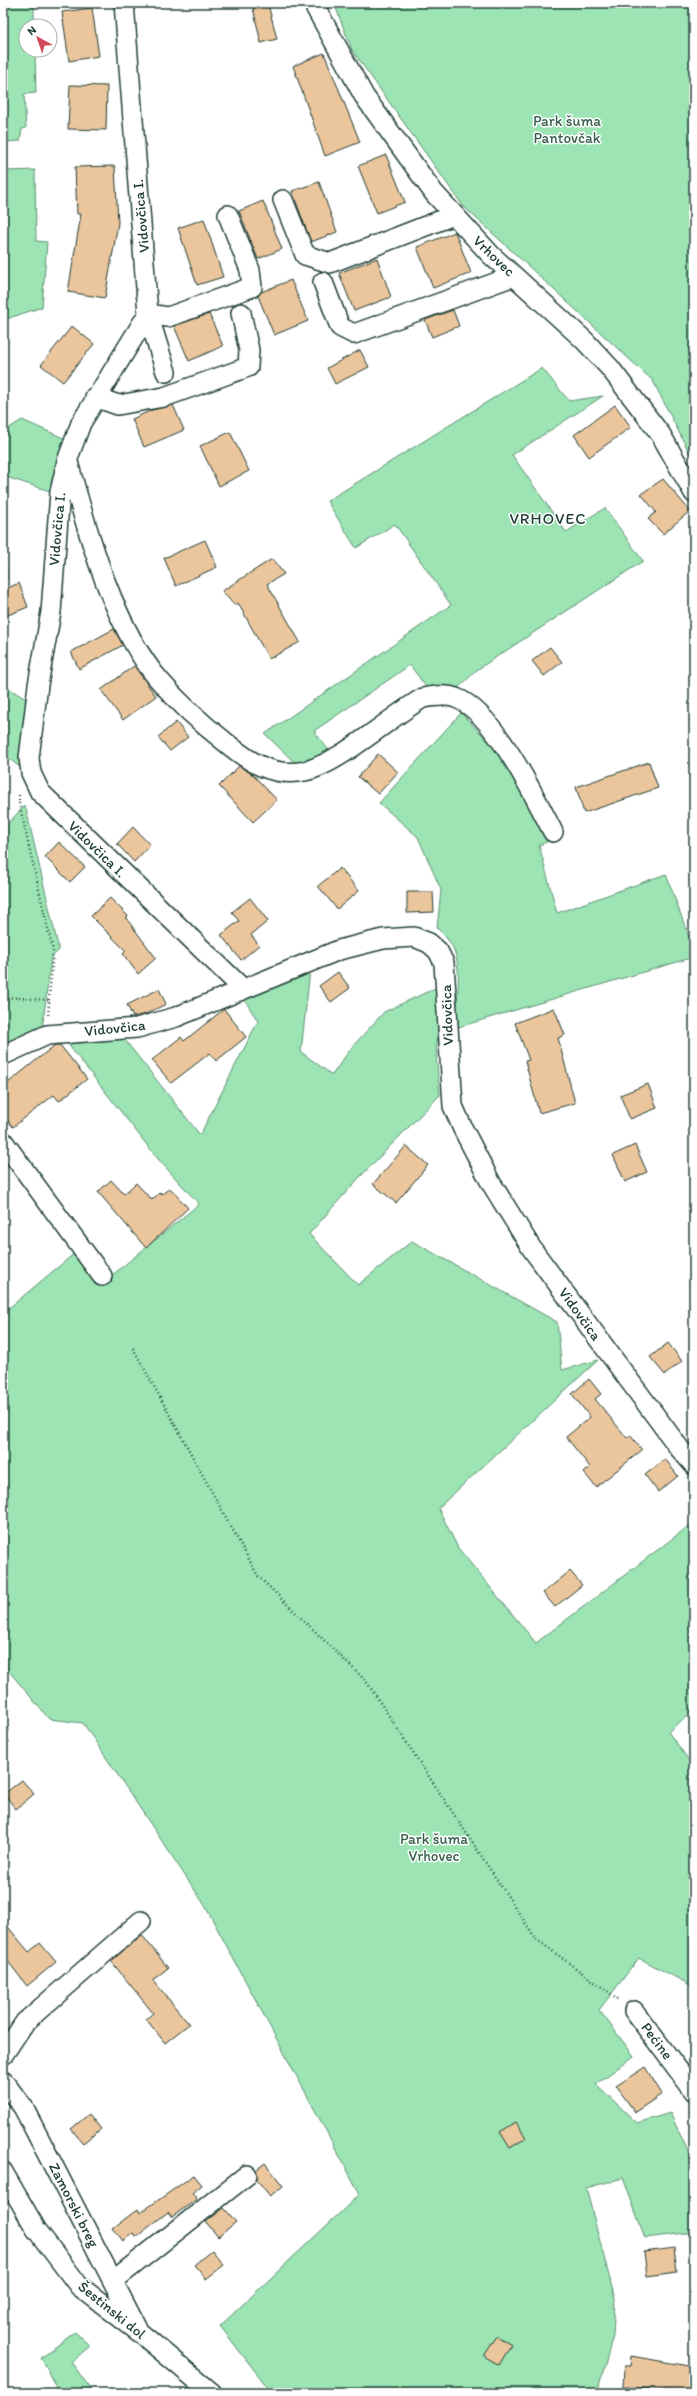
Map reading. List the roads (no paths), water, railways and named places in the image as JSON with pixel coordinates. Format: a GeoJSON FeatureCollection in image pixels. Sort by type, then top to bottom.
{"type":"FeatureCollection","features":[{"type":"Feature","properties":{"kind":"street","name":"Vidovčica I."},"geometry":{"type":"LineString","coordinates":[[124,3],[148,314],[129,347],[95,396],[81,422],[67,461],[60,492],[51,612],[38,685],[29,758],[31,773],[40,792],[52,806],[243,989]]}},
{"type":"Feature","properties":{"kind":"street","name":"Vrhovec"},"geometry":{"type":"LineString","coordinates":[[313,3],[364,96],[398,145],[454,215],[491,255],[584,340],[610,368],[660,434],[694,494]]}},
{"type":"Feature","properties":{"kind":"street"},"geometry":{"type":"LineString","coordinates":[[283,200],[305,255],[330,263],[454,215]]}},
{"type":"Feature","properties":{"kind":"street"},"geometry":{"type":"LineString","coordinates":[[166,372],[148,314],[168,317],[252,287],[250,270],[228,215]]}},
{"type":"Feature","properties":{"kind":"street"},"geometry":{"type":"LineString","coordinates":[[323,282],[340,327],[354,334],[514,276]]}},
{"type":"Feature","properties":{"kind":"street"},"geometry":{"type":"LineString","coordinates":[[95,396],[118,406],[134,403],[164,397],[248,367],[249,350],[241,313]]}},
{"type":"Feature","properties":{"kind":"street"},"geometry":{"type":"LineString","coordinates":[[67,461],[88,535],[115,603],[135,645],[159,680],[196,718],[245,758],[261,768],[273,771],[305,771],[339,755],[423,698],[439,696],[456,698],[468,704],[480,714],[519,766],[553,832]]}},
{"type":"Feature","properties":{"kind":"street","name":"Vidovčica"},"geometry":{"type":"LineString","coordinates":[[3,1055],[47,1035],[137,1028],[176,1017],[339,950],[383,939],[414,937],[429,943],[438,951],[444,963],[453,1106],[463,1129],[491,1183],[532,1249],[680,1449],[694,1465]]}},
{"type":"Feature","properties":{"kind":"street"},"geometry":{"type":"LineString","coordinates":[[3,1141],[102,1276]]}},
{"type":"Feature","properties":{"kind":"street"},"geometry":{"type":"LineString","coordinates":[[3,2055],[25,2022],[141,1920]]}},
{"type":"Feature","properties":{"kind":"street","name":"Pećine"},"geometry":{"type":"LineString","coordinates":[[634,2011],[694,2091]]}},
{"type":"Feature","properties":{"kind":"street","name":"Zamorski breg"},"geometry":{"type":"LineString","coordinates":[[3,2081],[23,2107],[139,2332]]}},
{"type":"Feature","properties":{"kind":"street","name":"Šestinski dol"},"geometry":{"type":"LineString","coordinates":[[3,2172],[36,2229],[79,2286],[139,2332],[212,2393]]}},
{"type":"Feature","properties":{"kind":"street"},"geometry":{"type":"LineString","coordinates":[[113,2281],[247,2175]]}},
{"type":"Feature","properties":{"kind":"district","name":"VRHOVEC"},"geometry":{"type":"Point","coordinates":[548,518]}},
{"type":"Feature","properties":{"kind":"park label","name":"Park šuma Pantovčak"},"geometry":{"type":"Point","coordinates":[567,130]}},
{"type":"Feature","properties":{"kind":"park label","name":"Park šuma Vrhovec"},"geometry":{"type":"Point","coordinates":[434,1848]}}]}
